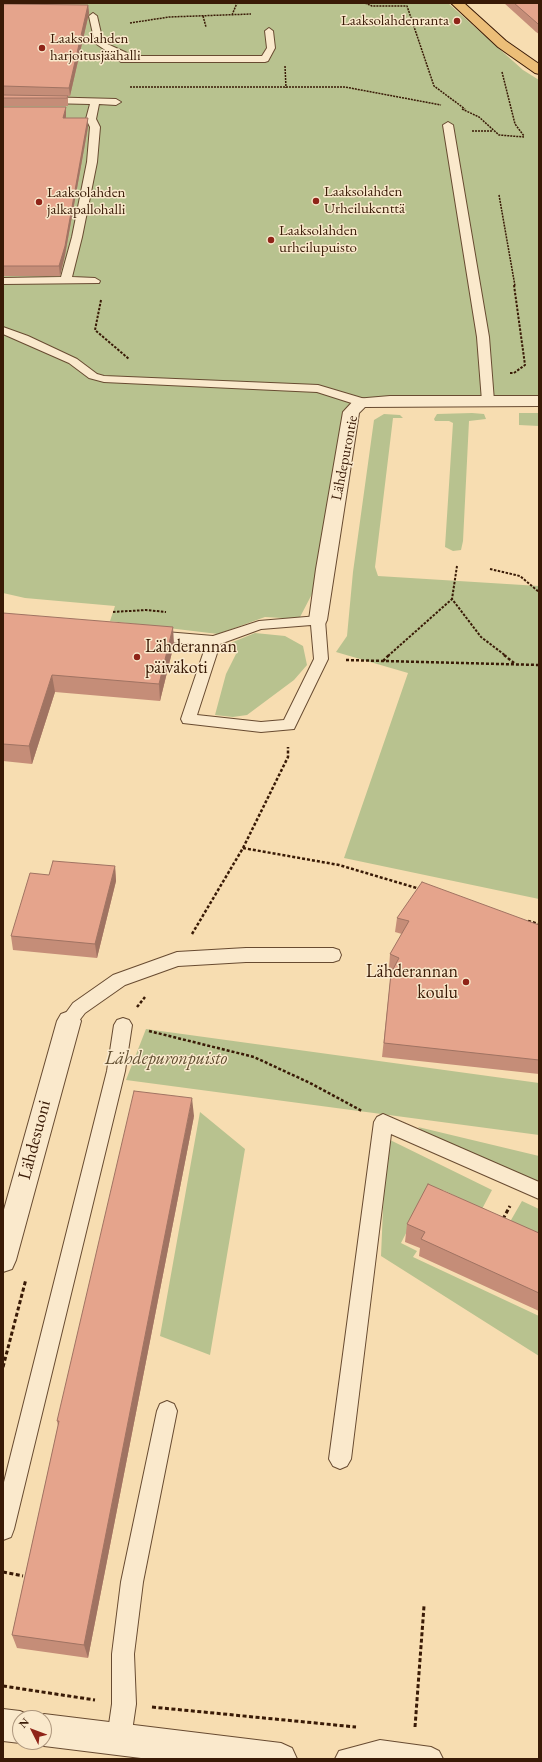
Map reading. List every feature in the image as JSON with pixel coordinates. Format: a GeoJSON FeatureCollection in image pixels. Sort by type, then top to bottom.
{"type":"FeatureCollection","features":[{"type":"Feature","properties":{"kind":"main road"},"geometry":{"type":"LineString","coordinates":[[457,3],[502,44],[539,70]]}},
{"type":"Feature","properties":{"kind":"street","name":"Lähdepurontie"},"geometry":{"type":"LineString","coordinates":[[318,620],[351,412],[361,402],[488,400],[539,401]]}},
{"type":"Feature","properties":{"kind":"street","name":"Lähdesuoni"},"geometry":{"type":"LineString","coordinates":[[3,1260],[69,1021]]}},
{"type":"Feature","properties":{"kind":"street"},"geometry":{"type":"LineString","coordinates":[[52,1731],[281,1759]]}},
{"type":"Feature","properties":{"kind":"lane"},"geometry":{"type":"LineString","coordinates":[[93,16],[99,42],[123,57],[265,59],[271,48],[269,30]]}},
{"type":"Feature","properties":{"kind":"lane"},"geometry":{"type":"LineString","coordinates":[[3,99],[91,108],[116,102]]}},
{"type":"Feature","properties":{"kind":"lane"},"geometry":{"type":"LineString","coordinates":[[66,280],[77,237],[92,162],[94,127],[91,119],[91,108]]}},
{"type":"Feature","properties":{"kind":"lane"},"geometry":{"type":"LineString","coordinates":[[448,125],[483,337],[488,400]]}},
{"type":"Feature","properties":{"kind":"lane"},"geometry":{"type":"LineString","coordinates":[[3,281],[95,281]]}},
{"type":"Feature","properties":{"kind":"lane"},"geometry":{"type":"LineString","coordinates":[[3,330],[73,361],[93,376],[104,379],[318,389],[361,402]]}},
{"type":"Feature","properties":{"kind":"lane"},"geometry":{"type":"LineString","coordinates":[[144,635],[214,641],[259,625],[318,620],[321,659],[289,725],[261,727],[188,720],[214,641]]}},
{"type":"Feature","properties":{"kind":"lane"},"geometry":{"type":"LineString","coordinates":[[69,1021],[79,1008],[119,980],[177,959],[246,955],[333,955]]}},
{"type":"Feature","properties":{"kind":"lane"},"geometry":{"type":"LineString","coordinates":[[3,1529],[116,1071],[123,1025]]}},
{"type":"Feature","properties":{"kind":"lane"},"geometry":{"type":"LineString","coordinates":[[340,1458],[382,1122],[539,1191]]}},
{"type":"Feature","properties":{"kind":"lane"},"geometry":{"type":"LineString","coordinates":[[119,1738],[124,1704],[123,1654],[132,1582],[167,1410]]}},
{"type":"Feature","properties":{"kind":"lane"},"geometry":{"type":"LineString","coordinates":[[347,1759],[380,1752],[421,1758]]}},
{"type":"Feature","properties":{"kind":"path"},"geometry":{"type":"LineString","coordinates":[[232,15],[237,3]]}},
{"type":"Feature","properties":{"kind":"path"},"geometry":{"type":"LineString","coordinates":[[365,3],[372,6],[407,6],[434,86],[466,110],[479,117],[499,135],[524,137],[515,124],[501,68]]}},
{"type":"Feature","properties":{"kind":"path"},"geometry":{"type":"LineString","coordinates":[[130,23],[145,22],[169,17],[251,14]]}},
{"type":"Feature","properties":{"kind":"path"},"geometry":{"type":"LineString","coordinates":[[203,16],[206,27]]}},
{"type":"Feature","properties":{"kind":"path"},"geometry":{"type":"LineString","coordinates":[[123,87],[345,87],[444,106]]}},
{"type":"Feature","properties":{"kind":"path"},"geometry":{"type":"LineString","coordinates":[[458,109],[466,110]]}},
{"type":"Feature","properties":{"kind":"path"},"geometry":{"type":"LineString","coordinates":[[486,372],[514,373],[526,364],[519,311],[499,195]]}},
{"type":"Feature","properties":{"kind":"path"},"geometry":{"type":"LineString","coordinates":[[383,662],[452,599],[457,566]]}},
{"type":"Feature","properties":{"kind":"path"},"geometry":{"type":"LineString","coordinates":[[490,569],[520,576],[539,592]]}},
{"type":"Feature","properties":{"kind":"path"},"geometry":{"type":"LineString","coordinates":[[452,599],[481,637],[514,663]]}},
{"type":"Feature","properties":{"kind":"path"},"geometry":{"type":"LineString","coordinates":[[321,659],[383,662],[514,663],[539,665]]}},
{"type":"Feature","properties":{"kind":"path"},"geometry":{"type":"LineString","coordinates":[[177,959],[243,848],[288,757],[289,725]]}},
{"type":"Feature","properties":{"kind":"path"},"geometry":{"type":"LineString","coordinates":[[243,848],[339,865],[426,891]]}},
{"type":"Feature","properties":{"kind":"path"},"geometry":{"type":"LineString","coordinates":[[524,920],[539,924]]}},
{"type":"Feature","properties":{"kind":"path"},"geometry":{"type":"LineString","coordinates":[[123,1025],[254,1057],[310,1083],[382,1122]]}},
{"type":"Feature","properties":{"kind":"path"},"geometry":{"type":"LineString","coordinates":[[3,1572],[23,1576]]}},
{"type":"Feature","properties":{"kind":"path"},"geometry":{"type":"LineString","coordinates":[[421,1758],[424,1606]]}},
{"type":"Feature","properties":{"kind":"path"},"geometry":{"type":"LineString","coordinates":[[3,1686],[124,1704],[359,1727]]}},
{"type":"Feature","properties":{"kind":"green space","name":"Laaksolahden urheilupuisto"},"geometry":{"type":"Polygon","coordinates":[[[3,3],[448,3],[523,70],[539,80],[539,401],[361,403],[325,569],[299,619],[265,617],[218,634],[110,621],[115,606],[25,598],[3,593],[3,3]]]}},
{"type":"Feature","properties":{"kind":"green space"},"geometry":{"type":"Polygon","coordinates":[[[519,413],[539,413],[539,426],[519,425],[519,413]]]}},
{"type":"Feature","properties":{"kind":"green space"},"geometry":{"type":"Polygon","coordinates":[[[384,414],[400,415],[403,418],[393,418],[375,567],[378,576],[539,586],[539,899],[344,858],[408,673],[336,652],[347,636],[353,572],[374,420],[384,414]]]}},
{"type":"Feature","properties":{"kind":"green space"},"geometry":{"type":"Polygon","coordinates":[[[437,414],[484,414],[486,419],[469,421],[463,541],[461,550],[453,551],[445,547],[453,423],[449,421],[435,421],[434,419],[437,414]]]}},
{"type":"Feature","properties":{"kind":"green space"},"geometry":{"type":"Polygon","coordinates":[[[255,633],[285,636],[303,646],[307,665],[294,680],[247,715],[233,717],[215,715],[226,674],[236,654],[228,644],[255,633]]]}},
{"type":"Feature","properties":{"kind":"green space","name":"Lähdepuronpuisto"},"geometry":{"type":"Polygon","coordinates":[[[146,1029],[539,1083],[539,1135],[126,1080],[146,1029]]]}},
{"type":"Feature","properties":{"kind":"green space"},"geometry":{"type":"Polygon","coordinates":[[[200,1112],[245,1149],[210,1355],[160,1336],[200,1112]]]}},
{"type":"Feature","properties":{"kind":"green space"},"geometry":{"type":"Polygon","coordinates":[[[418,1127],[539,1156],[539,1185],[432,1139],[418,1127]]]}},
{"type":"Feature","properties":{"kind":"green space"},"geometry":{"type":"Polygon","coordinates":[[[386,1138],[492,1190],[482,1209],[443,1190],[436,1203],[424,1198],[401,1243],[417,1251],[413,1257],[539,1316],[539,1356],[381,1256],[386,1138]]]}},
{"type":"Feature","properties":{"kind":"green space"},"geometry":{"type":"Polygon","coordinates":[[[522,1201],[539,1209],[539,1249],[507,1227],[522,1201]]]}},
{"type":"Feature","properties":{"kind":"building"},"geometry":{"type":"Polygon","coordinates":[[[514,3],[539,3],[539,25],[537,23],[514,3]]]}},
{"type":"Feature","properties":{"kind":"building","name":"Laaksolahden harjoitusjäähalli"},"geometry":{"type":"Polygon","coordinates":[[[3,4],[88,5],[69,88],[3,86],[3,4]]]}},
{"type":"Feature","properties":{"kind":"building"},"geometry":{"type":"Polygon","coordinates":[[[3,95],[68,96],[67,98],[3,98],[3,95]]]}},
{"type":"Feature","properties":{"kind":"building","name":"Laaksolahden jalkapallohalli"},"geometry":{"type":"Polygon","coordinates":[[[3,107],[66,107],[63,118],[88,118],[65,246],[59,266],[3,266],[3,107]]]}},
{"type":"Feature","properties":{"kind":"building","name":"Lähderannan päiväkoti"},"geometry":{"type":"Polygon","coordinates":[[[3,613],[173,627],[159,684],[52,675],[29,746],[3,744],[3,613]]]}},
{"type":"Feature","properties":{"kind":"building"},"geometry":{"type":"Polygon","coordinates":[[[53,861],[115,866],[95,944],[11,936],[30,873],[49,875],[53,861]]]}},
{"type":"Feature","properties":{"kind":"building","name":"Lähderannan koulu"},"geometry":{"type":"Polygon","coordinates":[[[422,882],[539,925],[539,1060],[384,1043],[391,973],[399,958],[390,954],[409,921],[397,918],[422,882]]]}},
{"type":"Feature","properties":{"kind":"building"},"geometry":{"type":"Polygon","coordinates":[[[134,1091],[192,1098],[84,1645],[12,1635],[59,1421],[57,1421],[134,1091]]]}},
{"type":"Feature","properties":{"kind":"building"},"geometry":{"type":"Polygon","coordinates":[[[428,1184],[539,1233],[539,1293],[421,1239],[425,1232],[407,1224],[428,1184]]]}},
{"type":"Feature","properties":{"kind":"place","name":"Laaksolahdenranta"},"geometry":{"type":"Point","coordinates":[457,21]}},
{"type":"Feature","properties":{"kind":"place","name":"Laaksolahden harjoitusjäähalli"},"geometry":{"type":"Point","coordinates":[42,48]}},
{"type":"Feature","properties":{"kind":"place","name":"Laaksolahden Urheilukenttä"},"geometry":{"type":"Point","coordinates":[316,201]}},
{"type":"Feature","properties":{"kind":"place","name":"Laaksolahden jalkapallohalli"},"geometry":{"type":"Point","coordinates":[39,202]}},
{"type":"Feature","properties":{"kind":"place","name":"Laaksolahden urheilupuisto"},"geometry":{"type":"Point","coordinates":[271,240]}},
{"type":"Feature","properties":{"kind":"place","name":"Lähderannan päiväkoti"},"geometry":{"type":"Point","coordinates":[137,657]}},
{"type":"Feature","properties":{"kind":"place","name":"Lähderannan koulu"},"geometry":{"type":"Point","coordinates":[466,982]}}]}
